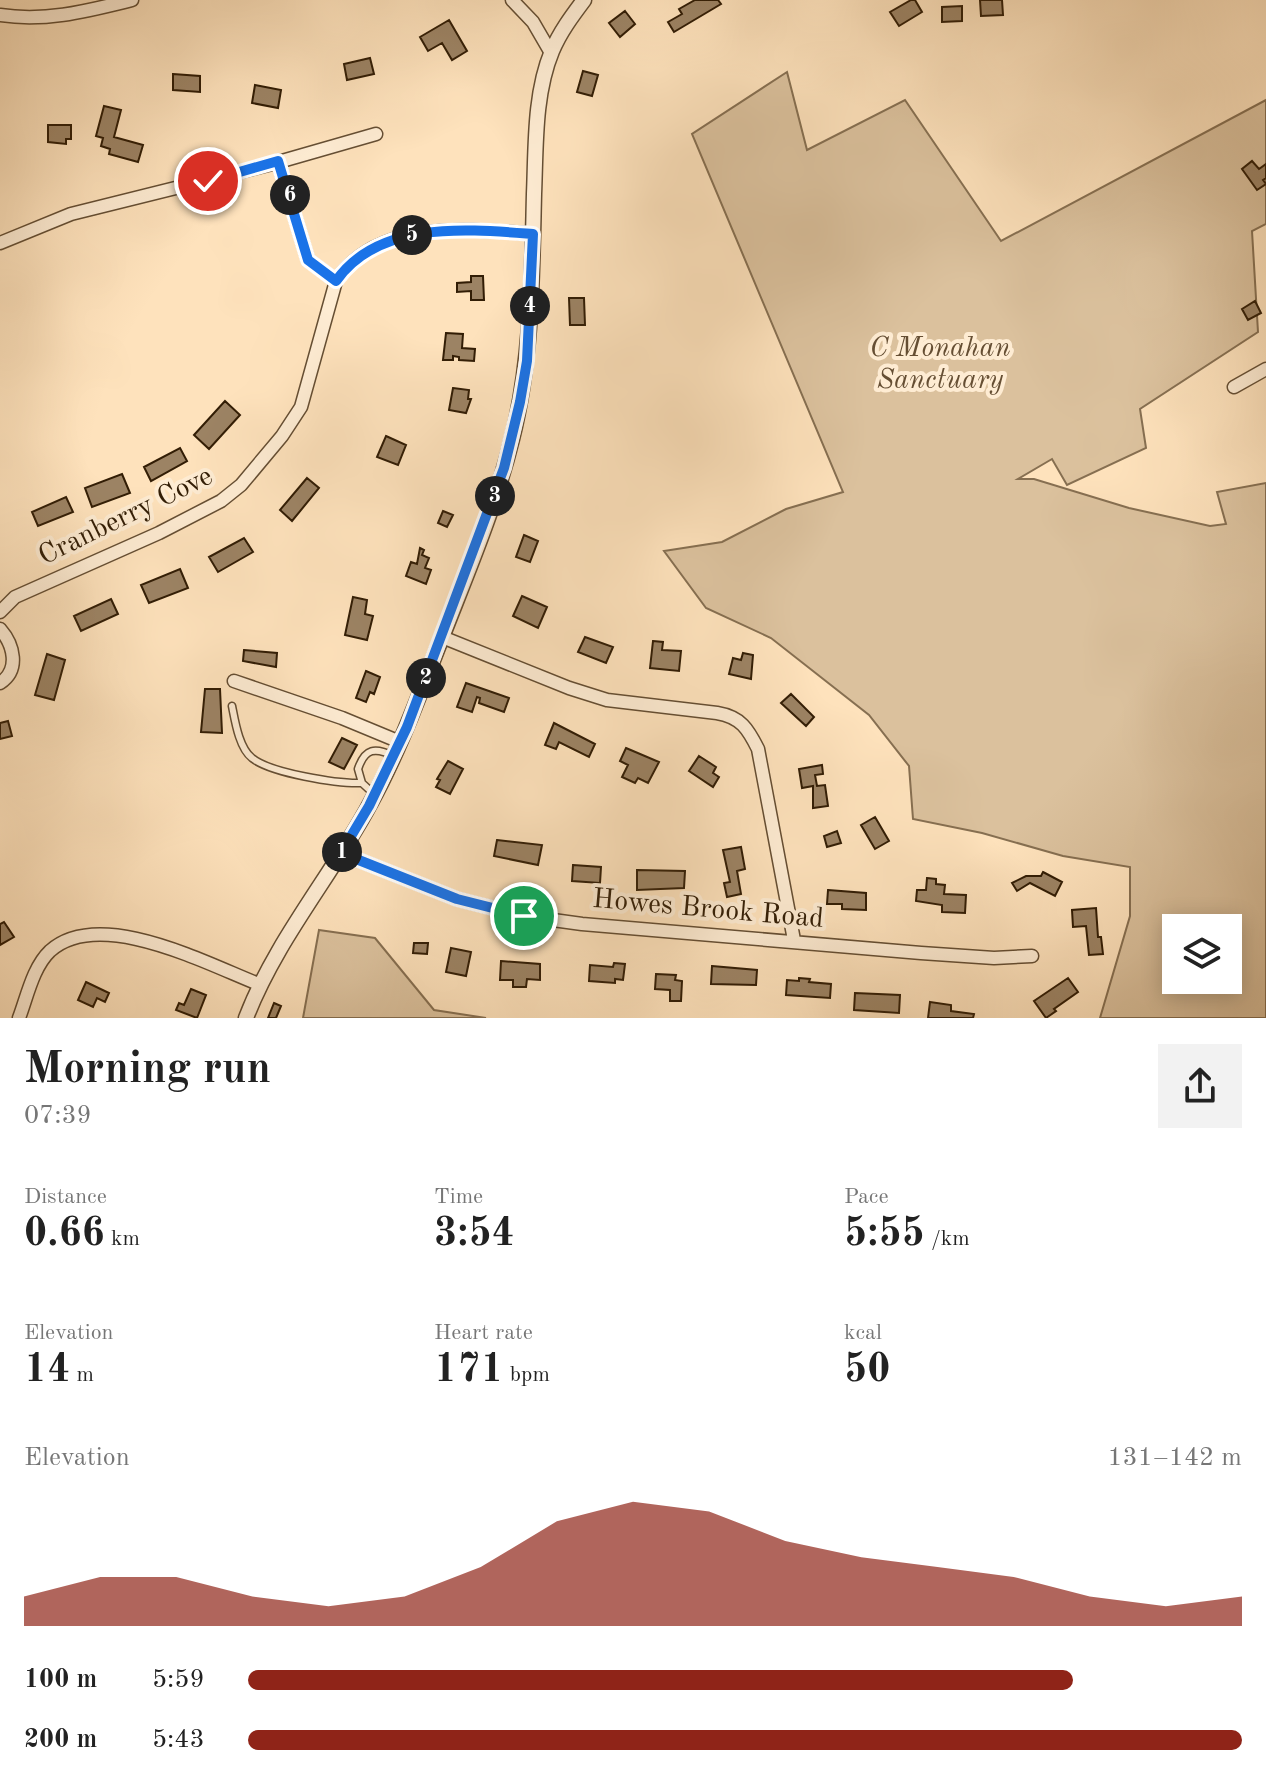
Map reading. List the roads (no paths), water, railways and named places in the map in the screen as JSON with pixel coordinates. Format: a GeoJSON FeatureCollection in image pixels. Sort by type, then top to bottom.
{"type":"FeatureCollection","features":[{"type":"Feature","properties":{"kind":"street"},"geometry":{"type":"LineString","coordinates":[[0,15],[45,18],[77,14],[132,0]]}},
{"type":"Feature","properties":{"kind":"street"},"geometry":{"type":"LineString","coordinates":[[512,0],[533,22],[551,53]]}},
{"type":"Feature","properties":{"kind":"street"},"geometry":{"type":"LineString","coordinates":[[246,1018],[289,933],[341,853],[375,795],[397,749],[504,468],[527,361],[542,84],[562,30],[584,0]]}},
{"type":"Feature","properties":{"kind":"street"},"geometry":{"type":"LineString","coordinates":[[0,243],[71,214],[376,134]]}},
{"type":"Feature","properties":{"kind":"street"},"geometry":{"type":"LineString","coordinates":[[278,161],[308,260],[336,281],[345,266],[368,251],[422,233],[457,230],[533,234]]}},
{"type":"Feature","properties":{"kind":"street","name":"Cranberry Cove"},"geometry":{"type":"LineString","coordinates":[[0,612],[15,597],[159,533],[221,501],[241,485],[282,436],[301,407],[336,281]]}},
{"type":"Feature","properties":{"kind":"street"},"geometry":{"type":"LineString","coordinates":[[1234,387],[1266,369]]}},
{"type":"Feature","properties":{"kind":"street"},"geometry":{"type":"LineString","coordinates":[[0,629],[12,643],[13,662],[9,677],[0,683]]}},
{"type":"Feature","properties":{"kind":"street"},"geometry":{"type":"LineString","coordinates":[[442,637],[607,700],[731,715],[741,722],[758,749],[794,940]]}},
{"type":"Feature","properties":{"kind":"street"},"geometry":{"type":"LineString","coordinates":[[234,681],[342,718],[397,749]]}},
{"type":"Feature","properties":{"kind":"street","name":"Howes Brook Road"},"geometry":{"type":"LineString","coordinates":[[341,853],[457,899],[524,916],[582,924],[994,958],[1032,956]]}},
{"type":"Feature","properties":{"kind":"street"},"geometry":{"type":"LineString","coordinates":[[19,1018],[39,965],[50,952],[72,938],[86,935],[124,937],[164,946],[261,985]]}},
{"type":"Feature","properties":{"kind":"lane"},"geometry":{"type":"LineString","coordinates":[[232,706],[245,750],[251,758],[266,766],[338,784],[362,783]]}},
{"type":"Feature","properties":{"kind":"lane"},"geometry":{"type":"LineString","coordinates":[[375,795],[362,783],[358,769],[365,754],[372,749],[397,749]]}},
{"type":"Feature","properties":{"kind":"park label","name":"C Monahan Sanctuary"},"geometry":{"type":"Point","coordinates":[940,365]}}]}
